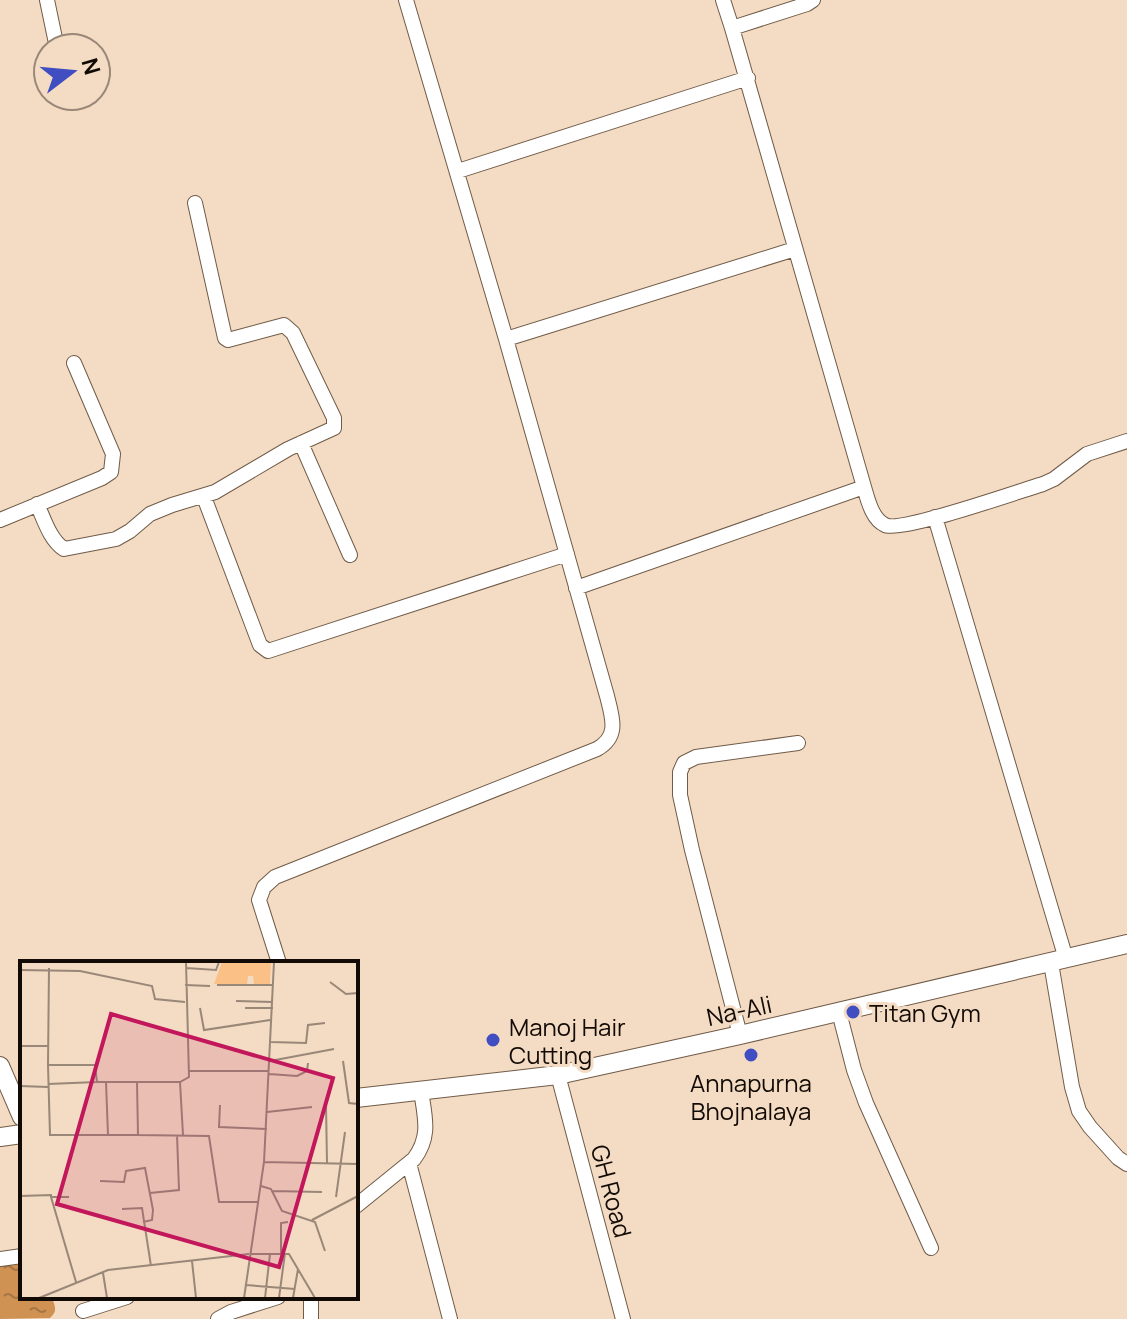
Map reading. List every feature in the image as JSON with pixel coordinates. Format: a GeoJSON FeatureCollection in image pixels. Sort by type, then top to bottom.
{"type":"FeatureCollection","features":[{"type":"Feature","properties":{"kind":"main road","name":"Na-Ali"},"geometry":{"type":"LineString","coordinates":[[358,1098],[558,1075],[1058,961],[1125,949]]}},
{"type":"Feature","properties":{"kind":"main road"},"geometry":{"type":"LineString","coordinates":[[0,1066],[20,1112]]}},
{"type":"Feature","properties":{"kind":"main road"},"geometry":{"type":"LineString","coordinates":[[0,1137],[20,1134]]}},
{"type":"Feature","properties":{"kind":"street"},"geometry":{"type":"LineString","coordinates":[[47,0],[54,32]]}},
{"type":"Feature","properties":{"kind":"street"},"geometry":{"type":"LineString","coordinates":[[278,961],[259,900],[264,887],[275,877],[597,749],[608,743],[613,732],[567,554],[406,0]]}},
{"type":"Feature","properties":{"kind":"street"},"geometry":{"type":"LineString","coordinates":[[723,0],[864,487],[877,519],[893,527],[1043,484],[1087,454],[1127,441]]}},
{"type":"Feature","properties":{"kind":"street"},"geometry":{"type":"LineString","coordinates":[[732,28],[813,0]]}},
{"type":"Feature","properties":{"kind":"street"},"geometry":{"type":"LineString","coordinates":[[458,171],[748,78]]}},
{"type":"Feature","properties":{"kind":"street"},"geometry":{"type":"LineString","coordinates":[[37,504],[54,540],[64,549],[116,539],[150,514],[204,497],[334,428],[334,418],[289,329],[284,325],[228,340],[225,338],[195,203]]}},
{"type":"Feature","properties":{"kind":"street"},"geometry":{"type":"LineString","coordinates":[[506,339],[795,249]]}},
{"type":"Feature","properties":{"kind":"street"},"geometry":{"type":"LineString","coordinates":[[0,520],[111,472],[113,454],[74,363]]}},
{"type":"Feature","properties":{"kind":"street"},"geometry":{"type":"LineString","coordinates":[[301,443],[350,555]]}},
{"type":"Feature","properties":{"kind":"street"},"geometry":{"type":"LineString","coordinates":[[576,588],[864,487]]}},
{"type":"Feature","properties":{"kind":"street"},"geometry":{"type":"LineString","coordinates":[[204,497],[260,645],[268,651],[567,554]]}},
{"type":"Feature","properties":{"kind":"street"},"geometry":{"type":"LineString","coordinates":[[935,517],[1058,961],[1072,1087],[1079,1111],[1118,1158],[1127,1164]]}},
{"type":"Feature","properties":{"kind":"street"},"geometry":{"type":"LineString","coordinates":[[740,1035],[692,850],[680,795],[680,772],[684,763],[696,757],[798,743]]}},
{"type":"Feature","properties":{"kind":"street"},"geometry":{"type":"LineString","coordinates":[[839,1012],[866,1103],[931,1248]]}},
{"type":"Feature","properties":{"kind":"street","name":"GH Road"},"geometry":{"type":"LineString","coordinates":[[558,1075],[623,1319]]}},
{"type":"Feature","properties":{"kind":"street"},"geometry":{"type":"LineString","coordinates":[[358,1204],[420,1151],[426,1136],[421,1091]]}},
{"type":"Feature","properties":{"kind":"street"},"geometry":{"type":"LineString","coordinates":[[409,1163],[450,1319]]}},
{"type":"Feature","properties":{"kind":"street"},"geometry":{"type":"LineString","coordinates":[[0,1259],[20,1256]]}},
{"type":"Feature","properties":{"kind":"street"},"geometry":{"type":"LineString","coordinates":[[83,1309],[120,1299]]}},
{"type":"Feature","properties":{"kind":"street"},"geometry":{"type":"LineString","coordinates":[[218,1319],[267,1299]]}},
{"type":"Feature","properties":{"kind":"water"},"geometry":{"type":"Polygon","coordinates":[[[20,1260],[20,1299],[53,1299],[55,1311],[50,1318],[0,1319],[0,1265],[20,1260]]]}},
{"type":"Feature","properties":{"kind":"place","name":"Titan Gym"},"geometry":{"type":"Point","coordinates":[853,1012]}},
{"type":"Feature","properties":{"kind":"place","name":"Manoj Hair Cutting"},"geometry":{"type":"Point","coordinates":[493,1040]}},
{"type":"Feature","properties":{"kind":"place","name":"Annapurna Bhojnalaya"},"geometry":{"type":"Point","coordinates":[751,1055]}}]}
